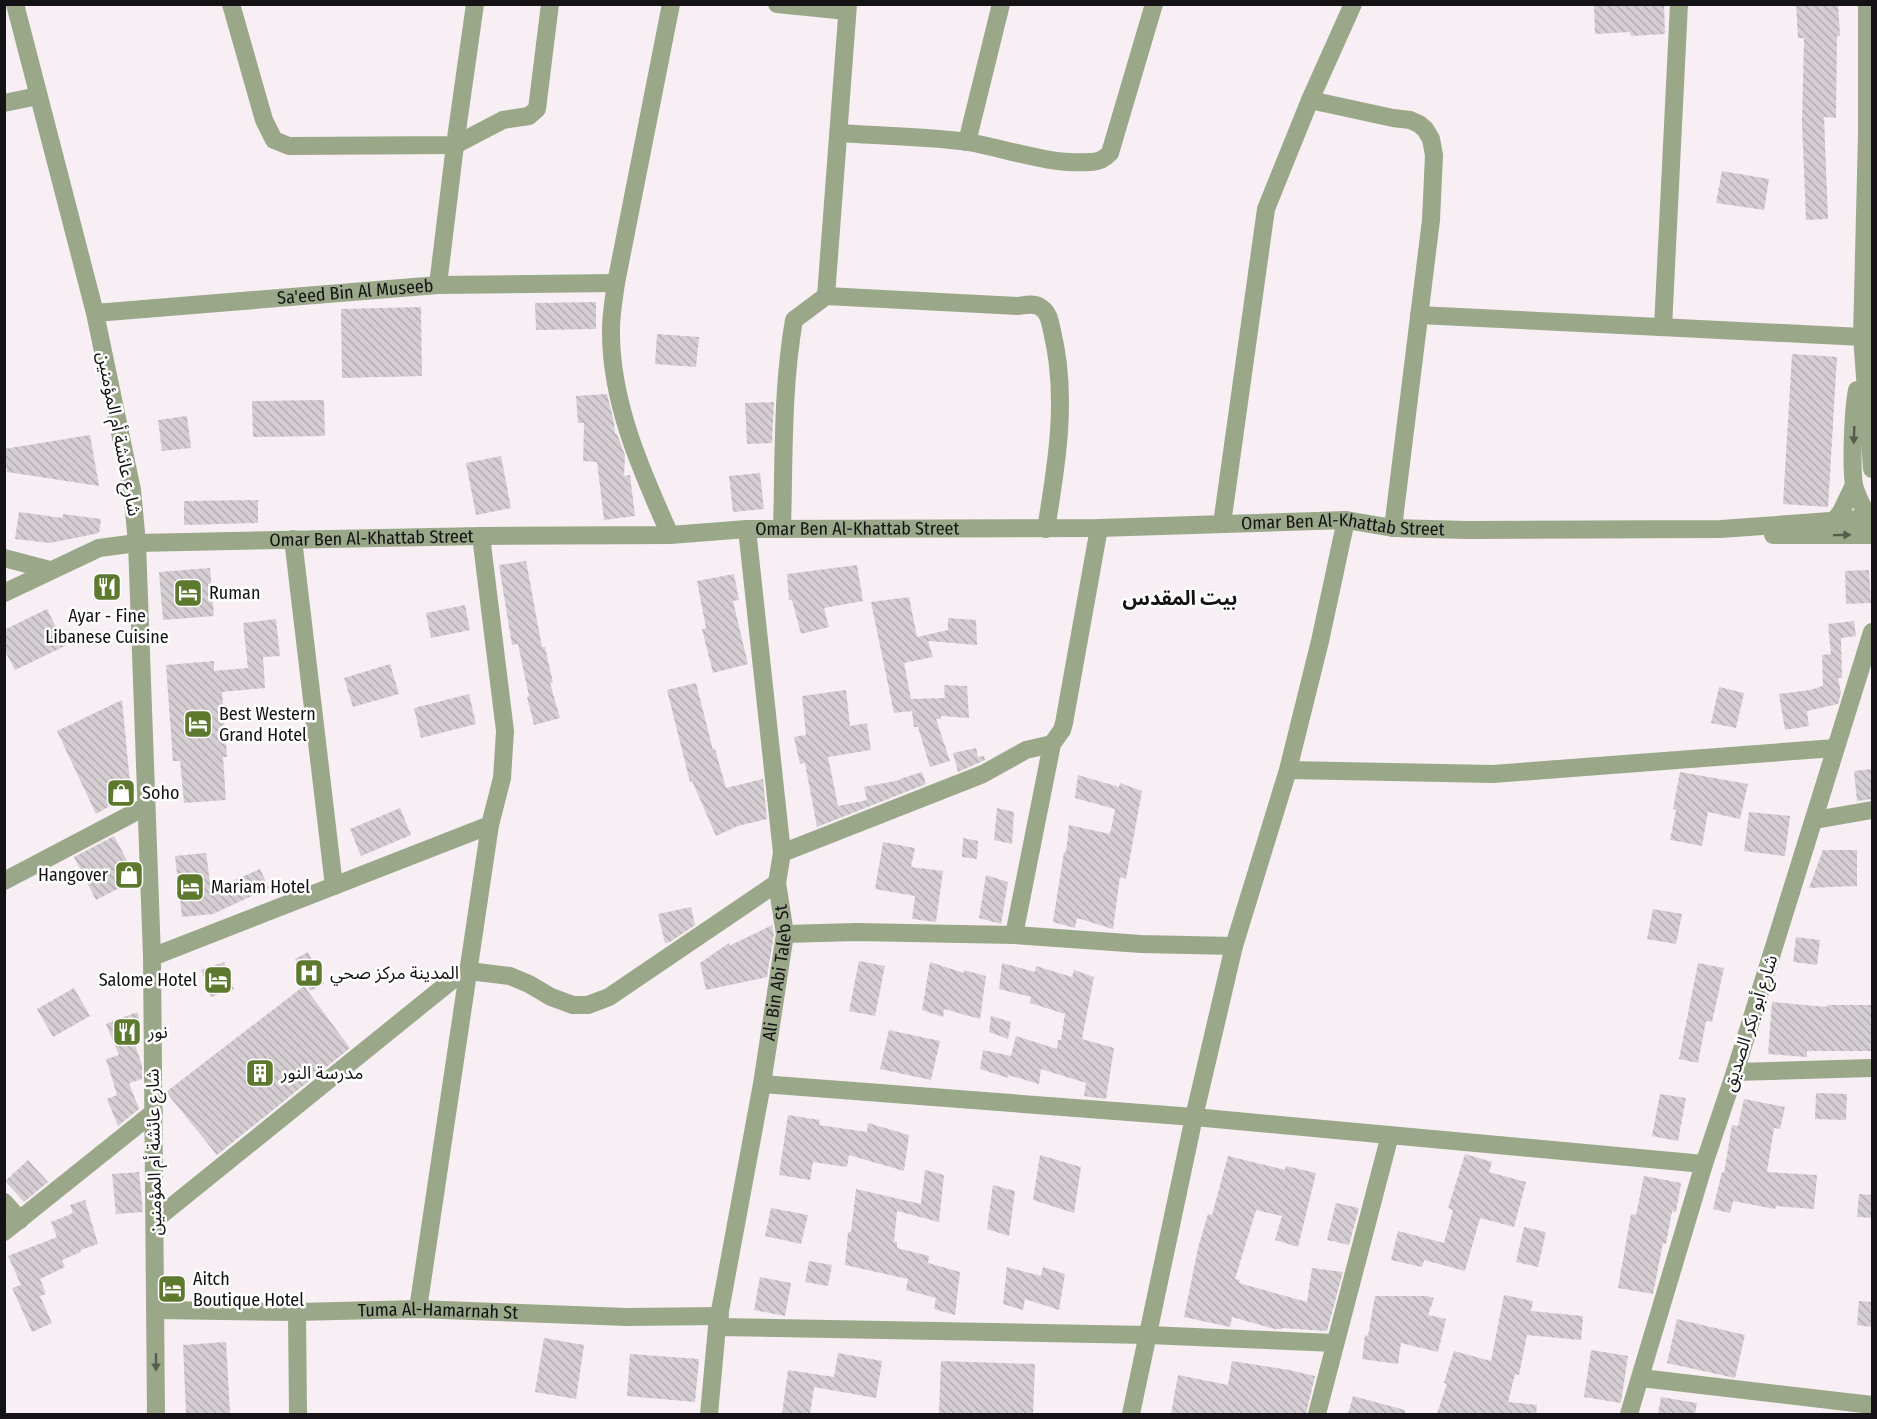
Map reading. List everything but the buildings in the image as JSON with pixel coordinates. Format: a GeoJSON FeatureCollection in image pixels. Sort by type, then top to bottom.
{"type":"FeatureCollection","features":[{"type":"Feature","properties":{"kind":"street","name":"شارع عائشة أم المؤمنين"},"geometry":{"type":"LineString","coordinates":[[15,4],[95,313],[132,490],[137,543],[152,957],[156,1414]]}},
{"type":"Feature","properties":{"kind":"street"},"geometry":{"type":"LineString","coordinates":[[231,4],[264,120],[274,140],[289,146],[455,146],[503,120],[529,116],[537,110],[550,4]]}},
{"type":"Feature","properties":{"kind":"street"},"geometry":{"type":"LineString","coordinates":[[438,285],[475,4]]}},
{"type":"Feature","properties":{"kind":"street"},"geometry":{"type":"LineString","coordinates":[[670,535],[643,476],[627,426],[614,372],[610,328],[616,283],[671,4]]}},
{"type":"Feature","properties":{"kind":"street"},"geometry":{"type":"LineString","coordinates":[[777,4],[847,8],[826,296]]}},
{"type":"Feature","properties":{"kind":"street"},"geometry":{"type":"LineString","coordinates":[[967,142],[1001,4]]}},
{"type":"Feature","properties":{"kind":"street"},"geometry":{"type":"LineString","coordinates":[[839,133],[967,142],[1027,156],[1073,162],[1090,162],[1105,158],[1110,153],[1154,4]]}},
{"type":"Feature","properties":{"kind":"street"},"geometry":{"type":"LineString","coordinates":[[1222,524],[1266,209],[1310,100],[1353,4]]}},
{"type":"Feature","properties":{"kind":"street"},"geometry":{"type":"LineString","coordinates":[[1663,327],[1679,4]]}},
{"type":"Feature","properties":{"kind":"street"},"geometry":{"type":"LineString","coordinates":[[1867,4],[1867,134],[1862,338],[1872,469]]}},
{"type":"Feature","properties":{"kind":"street"},"geometry":{"type":"LineString","coordinates":[[4,103],[38,96]]}},
{"type":"Feature","properties":{"kind":"street"},"geometry":{"type":"LineString","coordinates":[[1310,100],[1410,120],[1425,129],[1431,139],[1434,155],[1431,220],[1393,528]]}},
{"type":"Feature","properties":{"kind":"street","name":"Sa'eed Bin Al Museeb"},"geometry":{"type":"LineString","coordinates":[[95,313],[438,285],[616,283]]}},
{"type":"Feature","properties":{"kind":"street"},"geometry":{"type":"LineString","coordinates":[[782,529],[785,425],[794,320],[826,296],[1018,306],[1034,304],[1042,308],[1049,317],[1058,355],[1061,414],[1046,529]]}},
{"type":"Feature","properties":{"kind":"street"},"geometry":{"type":"LineString","coordinates":[[1419,315],[1862,338]]}},
{"type":"Feature","properties":{"kind":"street"},"geometry":{"type":"LineString","coordinates":[[1864,378],[1856,400],[1853,447],[1854,485],[1872,524]]}},
{"type":"Feature","properties":{"kind":"street"},"geometry":{"type":"LineString","coordinates":[[1834,521],[1854,485]]}},
{"type":"Feature","properties":{"kind":"street"},"geometry":{"type":"LineString","coordinates":[[1131,1414],[1194,1117],[1234,946],[1288,770],[1320,641],[1346,520]]}},
{"type":"Feature","properties":{"kind":"street","name":"Omar Ben Al-Khattab Street"},"geometry":{"type":"LineString","coordinates":[[4,593],[99,548],[137,543],[481,536],[670,535],[747,529],[1100,528],[1346,520],[1393,528],[1467,530],[1721,529]]}},
{"type":"Feature","properties":{"kind":"street"},"geometry":{"type":"LineString","coordinates":[[1721,529],[1834,521],[1872,524]]}},
{"type":"Feature","properties":{"kind":"street"},"geometry":{"type":"LineString","coordinates":[[1721,529],[1776,536],[1872,524]]}},
{"type":"Feature","properties":{"kind":"street"},"geometry":{"type":"LineString","coordinates":[[1014,935],[1052,744],[1064,723],[1100,528]]}},
{"type":"Feature","properties":{"kind":"street","name":"Ali Bin Abi Taleb St"},"geometry":{"type":"LineString","coordinates":[[709,1414],[718,1322],[762,1084],[785,934],[777,883],[782,853],[747,529]]}},
{"type":"Feature","properties":{"kind":"street"},"geometry":{"type":"LineString","coordinates":[[418,1309],[490,825],[502,778],[505,731],[481,536]]}},
{"type":"Feature","properties":{"kind":"street"},"geometry":{"type":"LineString","coordinates":[[293,539],[334,886]]}},
{"type":"Feature","properties":{"kind":"street"},"geometry":{"type":"LineString","coordinates":[[4,558],[50,570]]}},
{"type":"Feature","properties":{"kind":"street","name":"شارع أبو بكر الصديق"},"geometry":{"type":"LineString","coordinates":[[1629,1414],[1704,1164],[1815,820],[1872,632]]}},
{"type":"Feature","properties":{"kind":"street"},"geometry":{"type":"LineString","coordinates":[[782,853],[983,774],[1026,750],[1052,744]]}},
{"type":"Feature","properties":{"kind":"street"},"geometry":{"type":"LineString","coordinates":[[1288,770],[1493,774],[1835,748]]}},
{"type":"Feature","properties":{"kind":"street"},"geometry":{"type":"LineString","coordinates":[[4,881],[146,807]]}},
{"type":"Feature","properties":{"kind":"street"},"geometry":{"type":"LineString","coordinates":[[1815,820],[1872,810]]}},
{"type":"Feature","properties":{"kind":"street"},"geometry":{"type":"LineString","coordinates":[[152,957],[490,825]]}},
{"type":"Feature","properties":{"kind":"street"},"geometry":{"type":"LineString","coordinates":[[155,1220],[448,982],[469,970],[510,976],[573,1005],[588,1005],[609,998],[777,883]]}},
{"type":"Feature","properties":{"kind":"street"},"geometry":{"type":"LineString","coordinates":[[785,934],[855,932],[1014,935],[1141,944],[1234,946]]}},
{"type":"Feature","properties":{"kind":"street"},"geometry":{"type":"LineString","coordinates":[[1735,1072],[1872,1068]]}},
{"type":"Feature","properties":{"kind":"street"},"geometry":{"type":"LineString","coordinates":[[762,1084],[1194,1117],[1704,1164]]}},
{"type":"Feature","properties":{"kind":"street"},"geometry":{"type":"LineString","coordinates":[[4,1232],[154,1112]]}},
{"type":"Feature","properties":{"kind":"street"},"geometry":{"type":"LineString","coordinates":[[1317,1414],[1390,1135]]}},
{"type":"Feature","properties":{"kind":"street"},"geometry":{"type":"LineString","coordinates":[[4,1202],[20,1220]]}},
{"type":"Feature","properties":{"kind":"street","name":"Tuma Al-Hamarnah St"},"geometry":{"type":"LineString","coordinates":[[156,1310],[418,1309],[718,1322],[1335,1343]]}},
{"type":"Feature","properties":{"kind":"street"},"geometry":{"type":"LineString","coordinates":[[297,1311],[298,1413]]}},
{"type":"Feature","properties":{"kind":"street"},"geometry":{"type":"LineString","coordinates":[[1641,1378],[1872,1405]]}},
{"type":"Feature","properties":{"kind":"place","name":"Ayar - Fine Libanese Cuisine"},"geometry":{"type":"Point","coordinates":[107,587]}},
{"type":"Feature","properties":{"kind":"place","name":"Ruman"},"geometry":{"type":"Point","coordinates":[188,593]}},
{"type":"Feature","properties":{"kind":"place","name":"Best Western Grand Hotel"},"geometry":{"type":"Point","coordinates":[198,724]}},
{"type":"Feature","properties":{"kind":"place","name":"Soho"},"geometry":{"type":"Point","coordinates":[121,793]}},
{"type":"Feature","properties":{"kind":"place","name":"Hangover"},"geometry":{"type":"Point","coordinates":[129,875]}},
{"type":"Feature","properties":{"kind":"place","name":"Mariam Hotel"},"geometry":{"type":"Point","coordinates":[190,887]}},
{"type":"Feature","properties":{"kind":"place","name":"المدينة مركز صحي"},"geometry":{"type":"Point","coordinates":[309,973]}},
{"type":"Feature","properties":{"kind":"place","name":"Salome Hotel"},"geometry":{"type":"Point","coordinates":[218,980]}},
{"type":"Feature","properties":{"kind":"place","name":"نور"},"geometry":{"type":"Point","coordinates":[127,1032]}},
{"type":"Feature","properties":{"kind":"place","name":"مدرسة النور"},"geometry":{"type":"Point","coordinates":[260,1073]}},
{"type":"Feature","properties":{"kind":"place","name":"Aitch Boutique Hotel"},"geometry":{"type":"Point","coordinates":[172,1289]}},
{"type":"Feature","properties":{"kind":"district","name":"بيت المقدس"},"geometry":{"type":"Point","coordinates":[1180,598]}}]}
